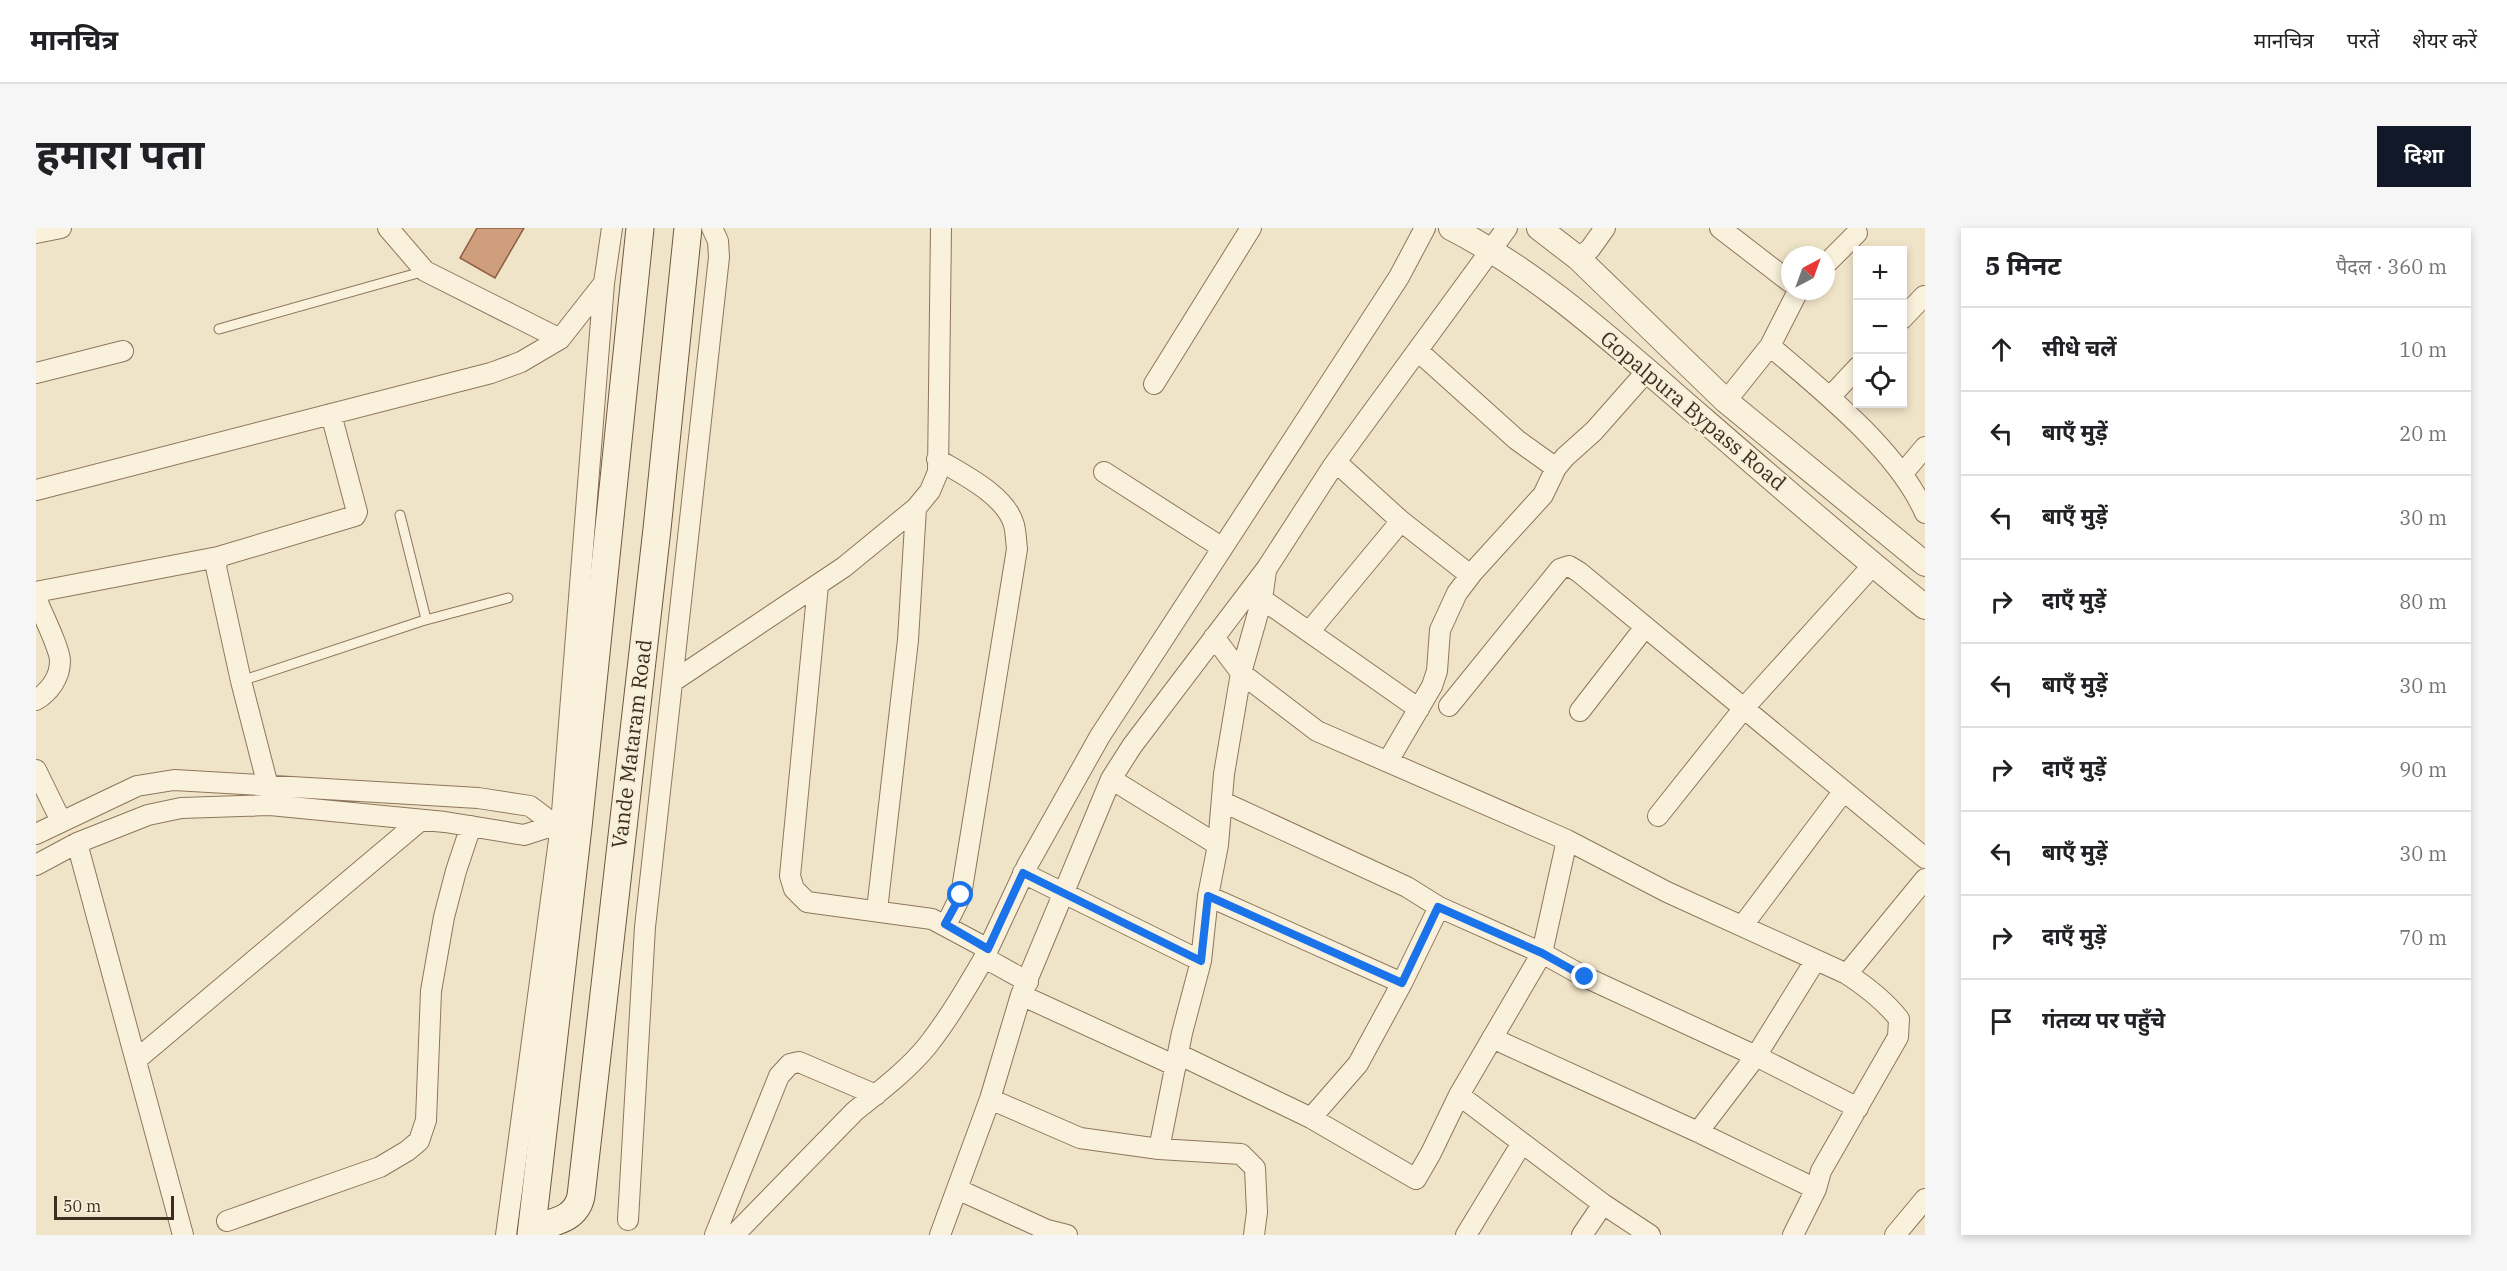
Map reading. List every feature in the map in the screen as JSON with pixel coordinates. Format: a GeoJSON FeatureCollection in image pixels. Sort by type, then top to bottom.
{"type":"FeatureCollection","features":[{"type":"Feature","properties":{"kind":"main road","name":"Vande Mataram Road"},"geometry":{"type":"LineString","coordinates":[[640,228],[564,826],[532,1232],[571,1215],[578,1208],[581,1196],[609,934],[657,529],[688,228]]}},
{"type":"Feature","properties":{"kind":"street"},"geometry":{"type":"LineString","coordinates":[[36,233],[61,228]]}},
{"type":"Feature","properties":{"kind":"street"},"geometry":{"type":"LineString","coordinates":[[388,228],[425,271],[560,339]]}},
{"type":"Feature","properties":{"kind":"street"},"geometry":{"type":"LineString","coordinates":[[506,1235],[564,826],[604,283],[612,228]]}},
{"type":"Feature","properties":{"kind":"street"},"geometry":{"type":"LineString","coordinates":[[628,1220],[645,927],[718,256],[718,241],[712,228]]}},
{"type":"Feature","properties":{"kind":"street"},"geometry":{"type":"LineString","coordinates":[[672,682],[818,585],[916,508],[930,490],[938,472],[941,228]]}},
{"type":"Feature","properties":{"kind":"street"},"geometry":{"type":"LineString","coordinates":[[1154,384],[1251,228]]}},
{"type":"Feature","properties":{"kind":"street"},"geometry":{"type":"LineString","coordinates":[[734,1235],[855,1111],[876,1095],[926,1047],[956,1006],[986,955],[1023,873],[1100,736],[1399,277],[1425,228]]}},
{"type":"Feature","properties":{"kind":"street","name":"Gopalpura Bypass Road"},"geometry":{"type":"LineString","coordinates":[[1452,228],[1491,249],[1537,281],[1647,371],[1925,607]]}},
{"type":"Feature","properties":{"kind":"street"},"geometry":{"type":"LineString","coordinates":[[940,1235],[990,1099],[1024,988],[1111,779],[1132,746],[1267,568],[1336,462],[1507,228]]}},
{"type":"Feature","properties":{"kind":"street","name":"Gopalpura Bypass Road"},"geometry":{"type":"LineString","coordinates":[[1539,228],[1578,258],[1726,400],[1925,564]]}},
{"type":"Feature","properties":{"kind":"street"},"geometry":{"type":"LineString","coordinates":[[1578,258],[1590,249],[1605,228]]}},
{"type":"Feature","properties":{"kind":"street"},"geometry":{"type":"LineString","coordinates":[[1720,228],[1781,275]]}},
{"type":"Feature","properties":{"kind":"street"},"geometry":{"type":"LineString","coordinates":[[1835,255],[1857,233]]}},
{"type":"Feature","properties":{"kind":"street"},"geometry":{"type":"LineString","coordinates":[[36,490],[491,373],[522,362],[560,339],[604,283]]}},
{"type":"Feature","properties":{"kind":"street"},"geometry":{"type":"LineString","coordinates":[[1907,314],[1924,296]]}},
{"type":"Feature","properties":{"kind":"street"},"geometry":{"type":"LineString","coordinates":[[1726,400],[1770,346],[1793,300]]}},
{"type":"Feature","properties":{"kind":"street"},"geometry":{"type":"LineString","coordinates":[[1770,346],[1830,397],[1903,473],[1925,513]]}},
{"type":"Feature","properties":{"kind":"street"},"geometry":{"type":"LineString","coordinates":[[36,373],[123,351]]}},
{"type":"Feature","properties":{"kind":"street"},"geometry":{"type":"LineString","coordinates":[[1418,351],[1517,440],[1556,468]]}},
{"type":"Feature","properties":{"kind":"street"},"geometry":{"type":"LineString","coordinates":[[1388,761],[1419,709],[1434,678],[1440,630],[1448,610],[1470,575],[1544,495],[1556,468],[1647,371]]}},
{"type":"Feature","properties":{"kind":"street"},"geometry":{"type":"LineString","coordinates":[[1830,397],[1853,371]]}},
{"type":"Feature","properties":{"kind":"street"},"geometry":{"type":"LineString","coordinates":[[36,591],[218,557],[355,516],[357,512],[332,414]]}},
{"type":"Feature","properties":{"kind":"street"},"geometry":{"type":"LineString","coordinates":[[1903,473],[1925,447]]}},
{"type":"Feature","properties":{"kind":"street"},"geometry":{"type":"LineString","coordinates":[[938,459],[981,485],[1004,507],[1014,524],[1017,549],[961,895],[945,924]]}},
{"type":"Feature","properties":{"kind":"street"},"geometry":{"type":"LineString","coordinates":[[1336,462],[1401,521],[1470,575]]}},
{"type":"Feature","properties":{"kind":"street"},"geometry":{"type":"LineString","coordinates":[[1104,472],[1221,548]]}},
{"type":"Feature","properties":{"kind":"street"},"geometry":{"type":"LineString","coordinates":[[877,910],[908,640],[916,508]]}},
{"type":"Feature","properties":{"kind":"street"},"geometry":{"type":"LineString","coordinates":[[1309,632],[1401,521]]}},
{"type":"Feature","properties":{"kind":"street"},"geometry":{"type":"LineString","coordinates":[[218,557],[216,567],[241,681],[268,786]]}},
{"type":"Feature","properties":{"kind":"street"},"geometry":{"type":"LineString","coordinates":[[1658,816],[1744,708],[1873,565]]}},
{"type":"Feature","properties":{"kind":"street"},"geometry":{"type":"LineString","coordinates":[[1449,706],[1560,569],[1569,566],[1925,858]]}},
{"type":"Feature","properties":{"kind":"street"},"geometry":{"type":"LineString","coordinates":[[1159,1149],[1177,1060],[1201,961],[1208,896],[1218,845],[1224,774],[1241,673],[1262,599],[1267,568]]}},
{"type":"Feature","properties":{"kind":"street"},"geometry":{"type":"LineString","coordinates":[[818,585],[790,876],[794,889],[807,902],[877,910],[932,919],[945,924],[1024,988],[1177,1060],[1311,1118],[1416,1179],[1459,1095],[1542,953],[1567,840]]}},
{"type":"Feature","properties":{"kind":"street"},"geometry":{"type":"LineString","coordinates":[[36,598],[61,660],[56,680],[46,694],[36,700]]}},
{"type":"Feature","properties":{"kind":"street"},"geometry":{"type":"LineString","coordinates":[[1262,599],[1419,709]]}},
{"type":"Feature","properties":{"kind":"street"},"geometry":{"type":"LineString","coordinates":[[1580,711],[1645,627]]}},
{"type":"Feature","properties":{"kind":"street"},"geometry":{"type":"LineString","coordinates":[[1214,637],[1241,673],[1317,731],[1567,840],[1667,892],[1847,974],[1873,991],[1899,1019],[1898,1037],[1821,1171],[1816,1189],[1793,1235]]}},
{"type":"Feature","properties":{"kind":"street"},"geometry":{"type":"LineString","coordinates":[[36,770],[61,821]]}},
{"type":"Feature","properties":{"kind":"street"},"geometry":{"type":"LineString","coordinates":[[1111,779],[1218,845]]}},
{"type":"Feature","properties":{"kind":"street"},"geometry":{"type":"LineString","coordinates":[[36,834],[137,786],[174,780],[478,798],[531,806],[564,826]]}},
{"type":"Feature","properties":{"kind":"street"},"geometry":{"type":"LineString","coordinates":[[1743,925],[1843,792]]}},
{"type":"Feature","properties":{"kind":"street"},"geometry":{"type":"LineString","coordinates":[[1223,802],[1407,886],[1438,907],[1542,953],[1585,977],[1756,1056],[1858,1108]]}},
{"type":"Feature","properties":{"kind":"street"},"geometry":{"type":"LineString","coordinates":[[36,865],[77,843],[148,815],[181,808],[270,805],[421,820],[524,835],[564,826]]}},
{"type":"Feature","properties":{"kind":"street"},"geometry":{"type":"LineString","coordinates":[[136,1060],[421,820]]}},
{"type":"Feature","properties":{"kind":"street"},"geometry":{"type":"LineString","coordinates":[[227,1221],[380,1167],[407,1151],[418,1141],[426,1120],[431,991],[453,883],[471,826]]}},
{"type":"Feature","properties":{"kind":"street"},"geometry":{"type":"LineString","coordinates":[[77,843],[183,1235]]}},
{"type":"Feature","properties":{"kind":"street"},"geometry":{"type":"LineString","coordinates":[[1023,873],[1201,961]]}},
{"type":"Feature","properties":{"kind":"street"},"geometry":{"type":"LineString","coordinates":[[1847,974],[1925,879]]}},
{"type":"Feature","properties":{"kind":"street"},"geometry":{"type":"LineString","coordinates":[[1208,896],[1402,983]]}},
{"type":"Feature","properties":{"kind":"street"},"geometry":{"type":"LineString","coordinates":[[1311,1118],[1358,1064],[1402,983],[1438,907]]}},
{"type":"Feature","properties":{"kind":"street"},"geometry":{"type":"LineString","coordinates":[[1698,1132],[1756,1056],[1815,961]]}},
{"type":"Feature","properties":{"kind":"street"},"geometry":{"type":"LineString","coordinates":[[1492,1038],[1698,1132],[1816,1189]]}},
{"type":"Feature","properties":{"kind":"street"},"geometry":{"type":"LineString","coordinates":[[715,1235],[779,1076],[790,1064],[799,1062],[876,1095]]}},
{"type":"Feature","properties":{"kind":"street"},"geometry":{"type":"LineString","coordinates":[[1459,1095],[1604,1204],[1650,1235]]}},
{"type":"Feature","properties":{"kind":"street"},"geometry":{"type":"LineString","coordinates":[[990,1099],[1080,1138],[1159,1149],[1241,1154],[1255,1168],[1257,1212],[1254,1235]]}},
{"type":"Feature","properties":{"kind":"street"},"geometry":{"type":"LineString","coordinates":[[1466,1235],[1522,1143]]}},
{"type":"Feature","properties":{"kind":"street"},"geometry":{"type":"LineString","coordinates":[[957,1189],[1047,1230],[1067,1235]]}},
{"type":"Feature","properties":{"kind":"street"},"geometry":{"type":"LineString","coordinates":[[1895,1235],[1925,1199]]}},
{"type":"Feature","properties":{"kind":"street"},"geometry":{"type":"LineString","coordinates":[[1582,1235],[1604,1204]]}},
{"type":"Feature","properties":{"kind":"lane"},"geometry":{"type":"LineString","coordinates":[[219,329],[425,271]]}},
{"type":"Feature","properties":{"kind":"lane"},"geometry":{"type":"LineString","coordinates":[[400,515],[426,619]]}},
{"type":"Feature","properties":{"kind":"lane"},"geometry":{"type":"LineString","coordinates":[[241,681],[426,619],[508,598]]}},
{"type":"Feature","properties":{"kind":"building"},"geometry":{"type":"Polygon","coordinates":[[[477,228],[524,228],[495,278],[460,258],[477,228]]]}},
{"type":"Feature","properties":{"kind":"route"},"geometry":{"type":"LineString","coordinates":[[961,895],[945,924],[988,949],[1023,873],[1201,961],[1208,896],[1402,983],[1438,907],[1542,953],[1585,977]]}}]}
